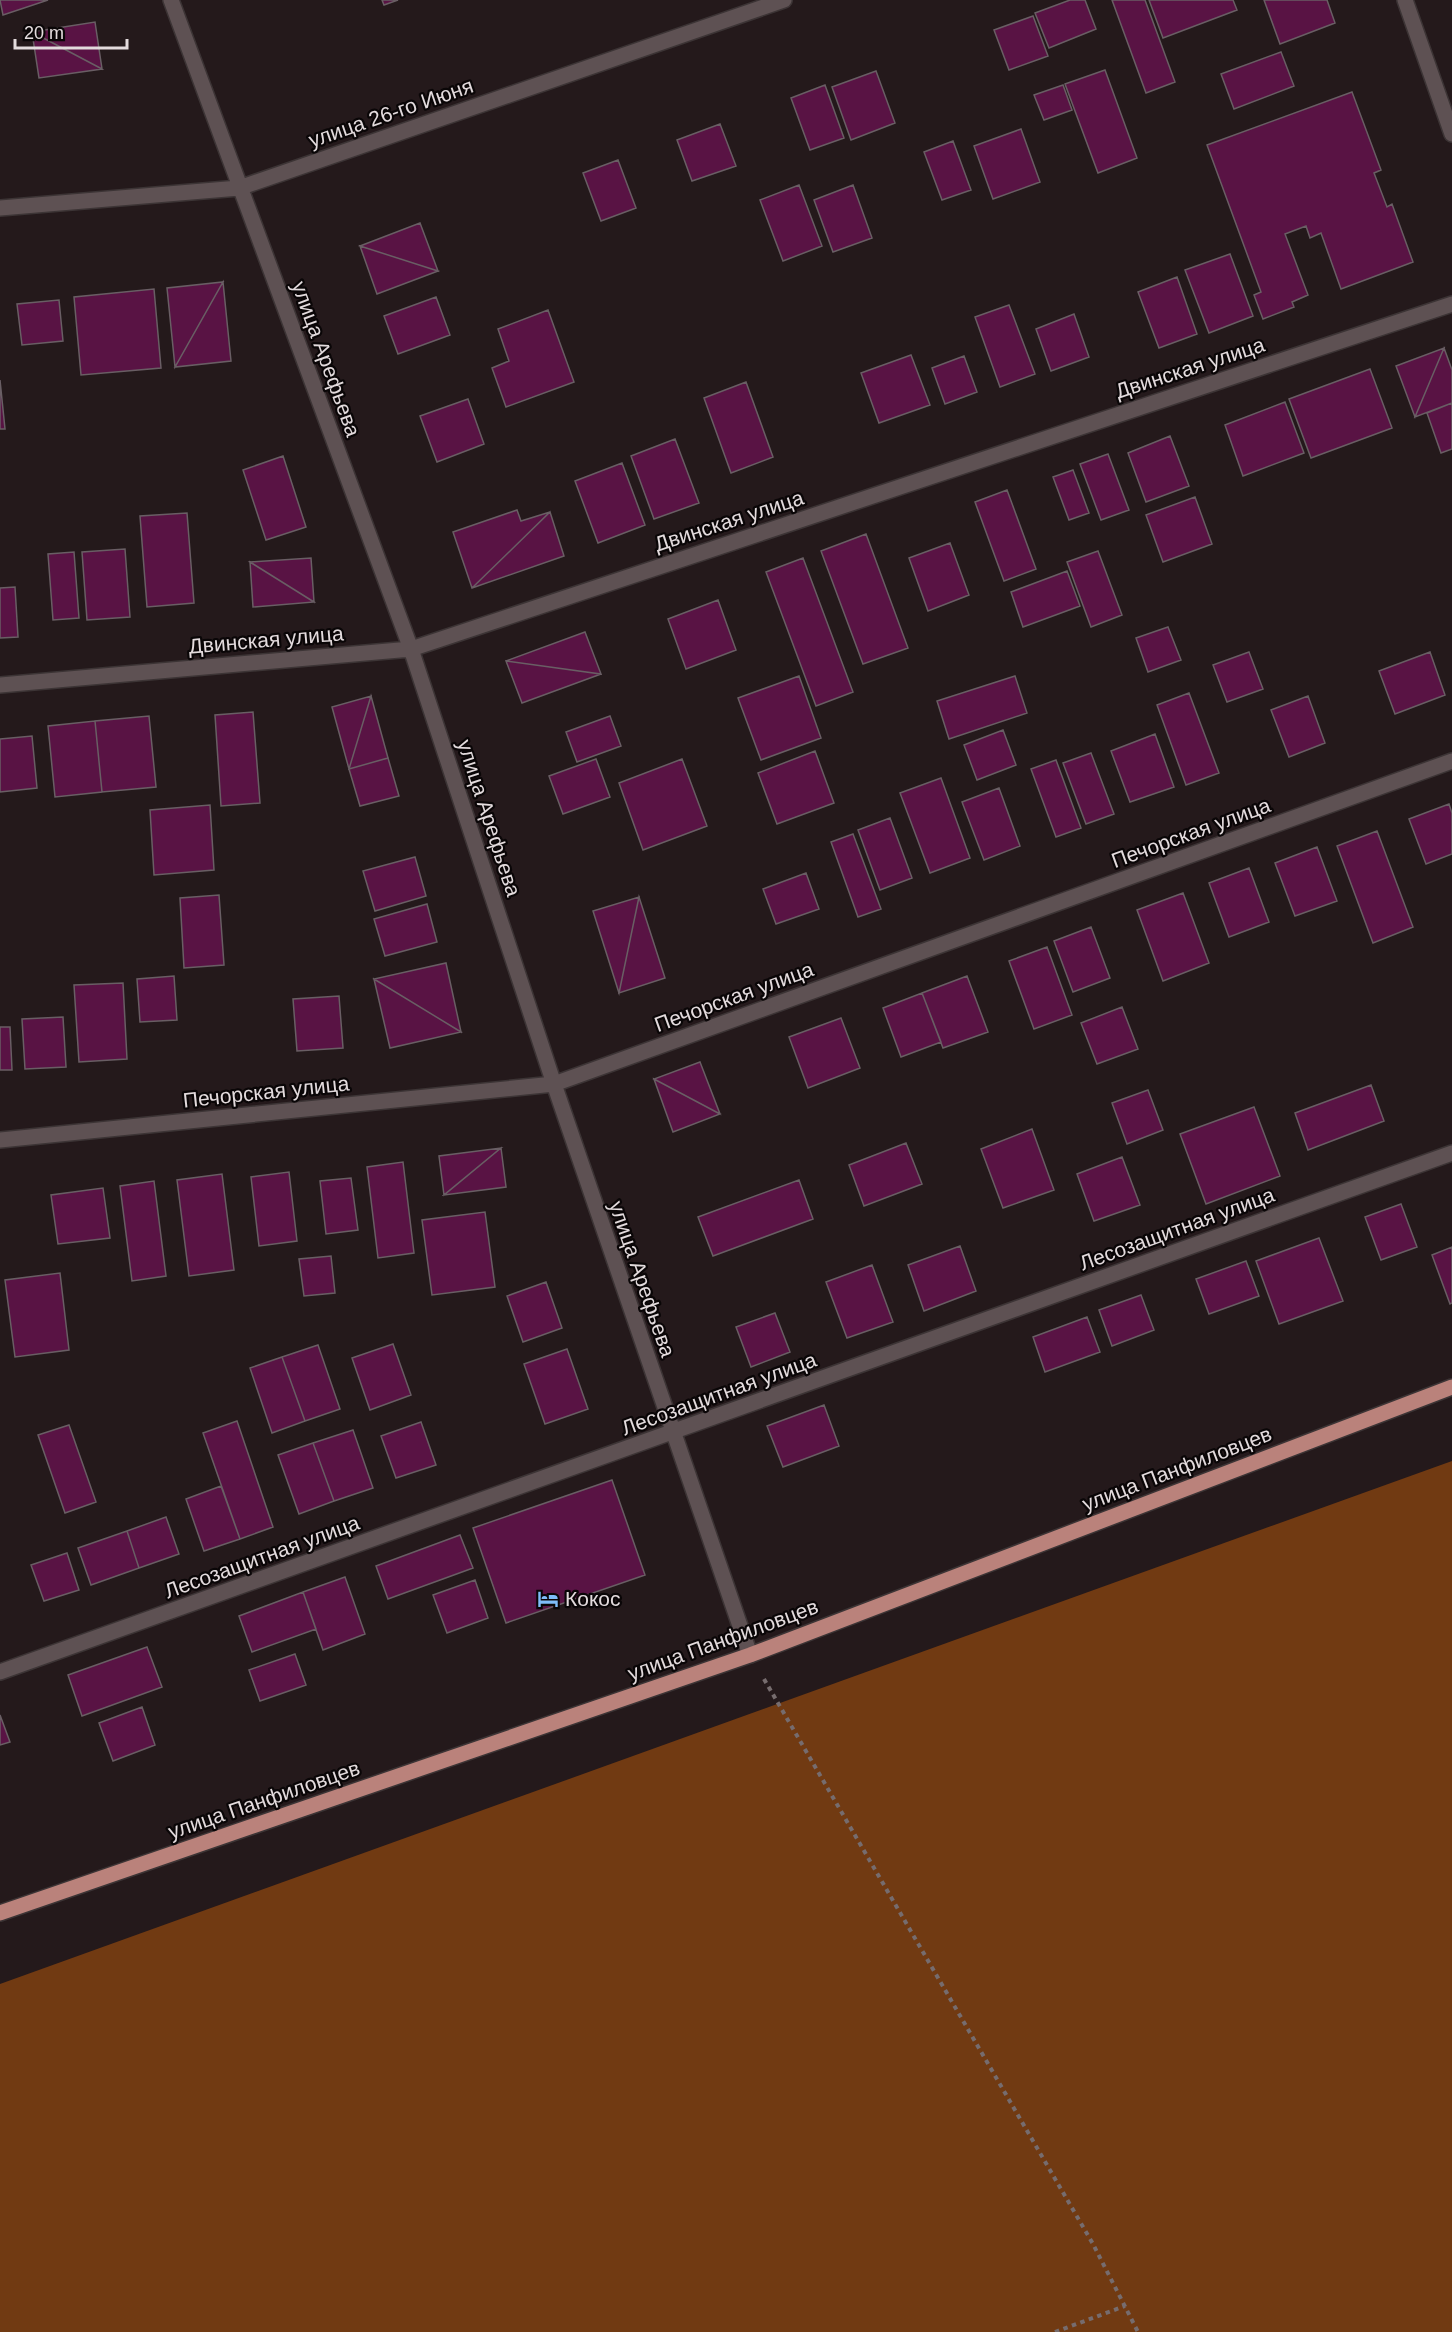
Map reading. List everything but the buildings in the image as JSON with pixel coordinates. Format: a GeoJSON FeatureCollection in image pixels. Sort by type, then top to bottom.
{"type":"FeatureCollection","features":[{"type":"Feature","properties":{"kind":"main road","name":"улица Панфиловцев"},"geometry":{"type":"LineString","coordinates":[[0,1913],[750,1655],[1452,1387]]}},
{"type":"Feature","properties":{"kind":"street","name":"улица Арефьева"},"geometry":{"type":"LineString","coordinates":[[171,0],[411,649],[554,1084],[750,1655]]}},
{"type":"Feature","properties":{"kind":"street","name":"улица 26-го Июня"},"geometry":{"type":"LineString","coordinates":[[0,208],[239,188],[784,0]]}},
{"type":"Feature","properties":{"kind":"street"},"geometry":{"type":"LineString","coordinates":[[1405,0],[1452,134]]}},
{"type":"Feature","properties":{"kind":"street","name":"Двинская улица"},"geometry":{"type":"LineString","coordinates":[[0,685],[411,649],[1452,304]]}},
{"type":"Feature","properties":{"kind":"street","name":"Печорская улица"},"geometry":{"type":"LineString","coordinates":[[0,1140],[554,1084],[1452,761]]}},
{"type":"Feature","properties":{"kind":"street","name":"Лесозащитная улица"},"geometry":{"type":"LineString","coordinates":[[0,1672],[1452,1153]]}},
{"type":"Feature","properties":{"kind":"path"},"geometry":{"type":"LineString","coordinates":[[750,1655],[1093,2244],[1138,2332]]}},
{"type":"Feature","properties":{"kind":"path"},"geometry":{"type":"LineString","coordinates":[[1055,2332],[1125,2306]]}},
{"type":"Feature","properties":{"kind":"shaded area"},"geometry":{"type":"Polygon","coordinates":[[[1452,1461],[1452,2332],[0,2332],[0,1984],[1452,1461]]]}},
{"type":"Feature","properties":{"kind":"place","name":"Кокос"},"geometry":{"type":"Point","coordinates":[548,1599]}}]}
